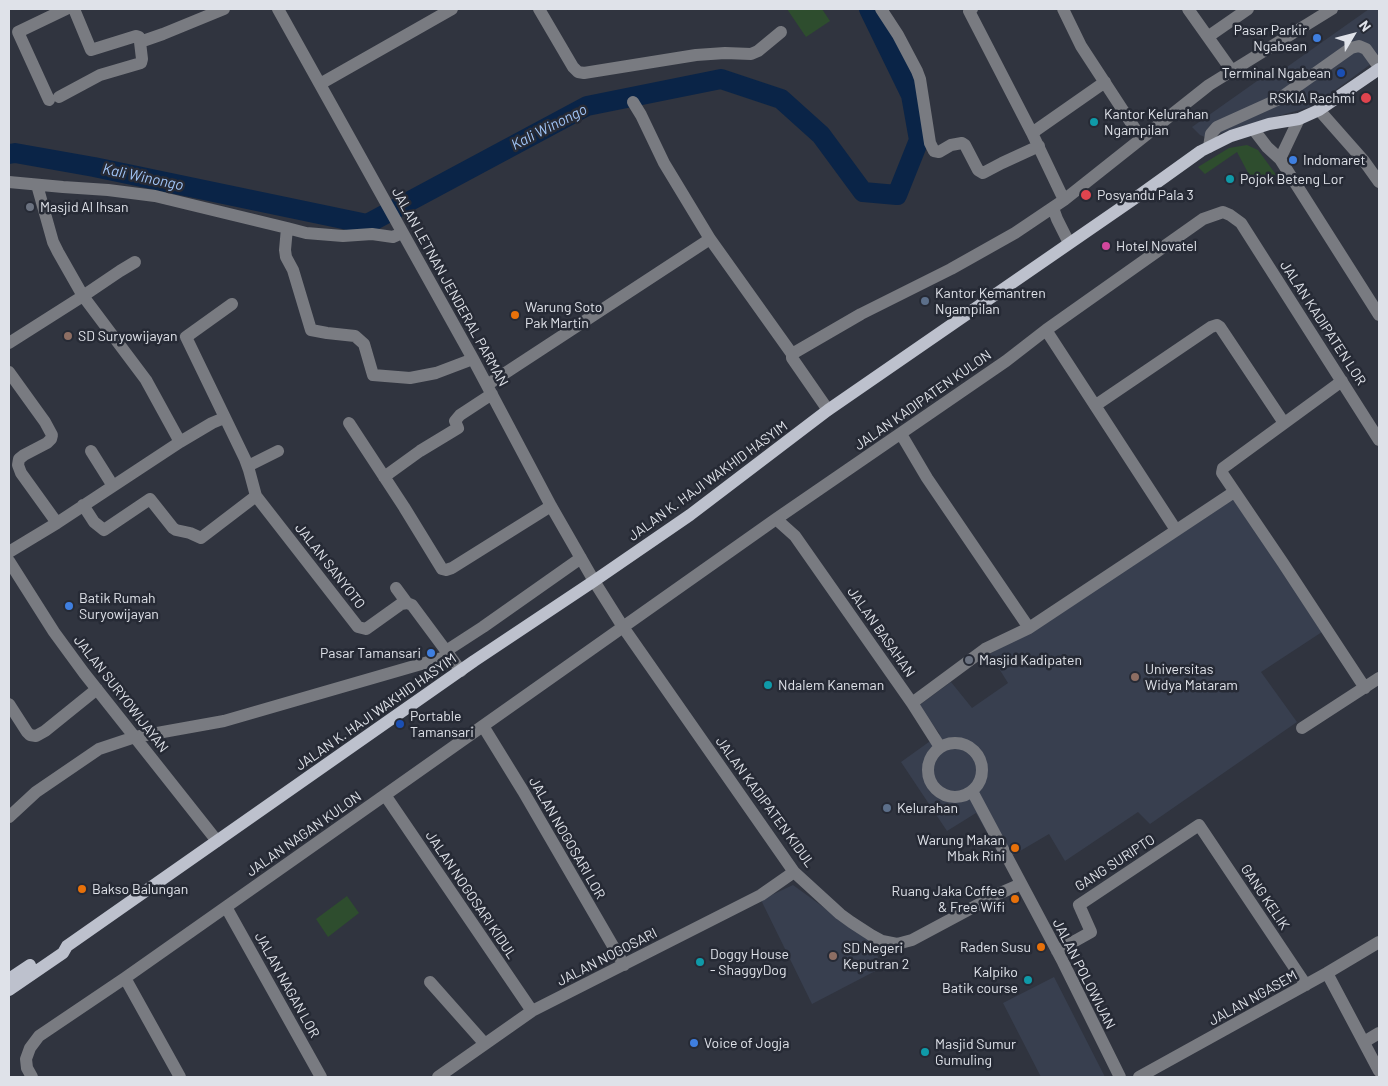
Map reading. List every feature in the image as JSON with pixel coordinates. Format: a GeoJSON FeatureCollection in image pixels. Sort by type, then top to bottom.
{"type":"FeatureCollection","features":[{"type":"Feature","properties":{"kind":"main road","name":"JALAN K. HAJI WAKHID HASYIM"},"geometry":{"type":"LineString","coordinates":[[9,990],[63,953],[67,946],[460,671],[690,515],[828,410],[1209,147],[1231,136],[1269,124],[1299,120],[1319,110],[1379,68]]}},
{"type":"Feature","properties":{"kind":"main road","name":"JALAN K. HAJI WAKHID HASYIM"},"geometry":{"type":"LineString","coordinates":[[9,979],[58,947],[67,946]]}},
{"type":"Feature","properties":{"kind":"street"},"geometry":{"type":"LineString","coordinates":[[66,9],[14,34],[54,99],[100,75],[140,62],[142,59],[139,37],[136,36],[91,50],[74,9]]}},
{"type":"Feature","properties":{"kind":"street"},"geometry":{"type":"LineString","coordinates":[[140,42],[224,9]]}},
{"type":"Feature","properties":{"kind":"street","name":"JALAN LETNAN JENDERAL PARMAN"},"geometry":{"type":"LineString","coordinates":[[278,9],[594,581]]}},
{"type":"Feature","properties":{"kind":"street"},"geometry":{"type":"LineString","coordinates":[[320,84],[452,9]]}},
{"type":"Feature","properties":{"kind":"street"},"geometry":{"type":"LineString","coordinates":[[539,9],[573,68],[578,72],[584,73],[696,55],[751,54],[758,51],[781,32]]}},
{"type":"Feature","properties":{"kind":"street"},"geometry":{"type":"LineString","coordinates":[[882,9],[918,71],[930,143],[934,151],[939,152],[951,145],[962,143],[965,145],[978,170],[983,173],[1002,162],[1039,146]]}},
{"type":"Feature","properties":{"kind":"street"},"geometry":{"type":"LineString","coordinates":[[972,9],[969,11],[1039,146],[1064,200]]}},
{"type":"Feature","properties":{"kind":"street"},"geometry":{"type":"LineString","coordinates":[[1063,9],[1082,46],[1141,138]]}},
{"type":"Feature","properties":{"kind":"street"},"geometry":{"type":"LineString","coordinates":[[1188,9],[1232,71]]}},
{"type":"Feature","properties":{"kind":"street"},"geometry":{"type":"LineString","coordinates":[[1208,36],[1248,9]]}},
{"type":"Feature","properties":{"kind":"street"},"geometry":{"type":"LineString","coordinates":[[792,354],[861,314],[950,270],[1015,233],[1064,200],[1209,85],[1332,9]]}},
{"type":"Feature","properties":{"kind":"street"},"geometry":{"type":"LineString","coordinates":[[1209,147],[1211,134],[1217,127],[1279,99],[1355,46],[1366,49],[1379,68]]}},
{"type":"Feature","properties":{"kind":"street"},"geometry":{"type":"LineString","coordinates":[[1032,133],[1105,82]]}},
{"type":"Feature","properties":{"kind":"street"},"geometry":{"type":"LineString","coordinates":[[1269,124],[1279,99]]}},
{"type":"Feature","properties":{"kind":"street"},"geometry":{"type":"LineString","coordinates":[[634,102],[664,163],[710,239],[792,354],[792,358],[828,410]]}},
{"type":"Feature","properties":{"kind":"street"},"geometry":{"type":"LineString","coordinates":[[1319,110],[1364,161],[1379,182]]}},
{"type":"Feature","properties":{"kind":"street"},"geometry":{"type":"LineString","coordinates":[[1280,159],[1299,120]]}},
{"type":"Feature","properties":{"kind":"street"},"geometry":{"type":"LineString","coordinates":[[1254,130],[1267,147],[1280,159],[1379,315]]}},
{"type":"Feature","properties":{"kind":"street"},"geometry":{"type":"LineString","coordinates":[[9,182],[155,196],[306,232],[343,236],[372,234],[393,237],[401,231]]}},
{"type":"Feature","properties":{"kind":"street"},"geometry":{"type":"LineString","coordinates":[[36,185],[53,242],[58,252],[83,296],[146,380],[180,442]]}},
{"type":"Feature","properties":{"kind":"street"},"geometry":{"type":"LineString","coordinates":[[1053,208],[1069,243]]}},
{"type":"Feature","properties":{"kind":"street","name":"JALAN KADIPATEN KULON"},"geometry":{"type":"LineString","coordinates":[[623,627],[1006,361],[1046,330],[1203,219],[1223,212],[1230,214],[1241,223]]}},
{"type":"Feature","properties":{"kind":"street","name":"JALAN KADIPATEN LOR"},"geometry":{"type":"LineString","coordinates":[[1241,223],[1379,440]]}},
{"type":"Feature","properties":{"kind":"street"},"geometry":{"type":"LineString","coordinates":[[287,228],[286,257],[293,270],[311,330],[328,334],[355,336],[364,344],[373,375],[410,378],[436,373],[473,359]]}},
{"type":"Feature","properties":{"kind":"street"},"geometry":{"type":"LineString","coordinates":[[384,477],[420,451],[458,428],[455,420],[489,390],[710,239]]}},
{"type":"Feature","properties":{"kind":"street"},"geometry":{"type":"LineString","coordinates":[[9,343],[134,262]]}},
{"type":"Feature","properties":{"kind":"street","name":"JALAN SANYOTO"},"geometry":{"type":"LineString","coordinates":[[232,304],[186,338],[248,466],[256,496],[358,627],[366,629],[397,606],[407,603]]}},
{"type":"Feature","properties":{"kind":"street"},"geometry":{"type":"LineString","coordinates":[[1096,405],[1210,327],[1217,325],[1284,423]]}},
{"type":"Feature","properties":{"kind":"street"},"geometry":{"type":"LineString","coordinates":[[1046,330],[1176,530]]}},
{"type":"Feature","properties":{"kind":"street"},"geometry":{"type":"LineString","coordinates":[[9,372],[45,422],[52,435],[47,443],[19,459],[18,465],[21,473],[57,522]]}},
{"type":"Feature","properties":{"kind":"street"},"geometry":{"type":"LineString","coordinates":[[1342,381],[1222,470],[1223,476],[1365,688]]}},
{"type":"Feature","properties":{"kind":"street"},"geometry":{"type":"LineString","coordinates":[[9,552],[180,442],[224,418]]}},
{"type":"Feature","properties":{"kind":"street"},"geometry":{"type":"LineString","coordinates":[[349,424],[442,569],[446,570],[551,506]]}},
{"type":"Feature","properties":{"kind":"street"},"geometry":{"type":"LineString","coordinates":[[901,434],[927,478],[1029,628]]}},
{"type":"Feature","properties":{"kind":"street"},"geometry":{"type":"LineString","coordinates":[[91,451],[113,486]]}},
{"type":"Feature","properties":{"kind":"street"},"geometry":{"type":"LineString","coordinates":[[248,466],[278,451]]}},
{"type":"Feature","properties":{"kind":"street"},"geometry":{"type":"LineString","coordinates":[[912,703],[985,649],[1029,628],[1234,492]]}},
{"type":"Feature","properties":{"kind":"street"},"geometry":{"type":"LineString","coordinates":[[83,505],[94,522],[107,533],[150,498],[173,528],[201,538],[256,496]]}},
{"type":"Feature","properties":{"kind":"street","name":"JALAN BASAHAN"},"geometry":{"type":"LineString","coordinates":[[789,510],[795,536]]}},
{"type":"Feature","properties":{"kind":"street","name":"JALAN BASAHAN"},"geometry":{"type":"LineString","coordinates":[[776,519],[795,536],[912,703],[940,747]]}},
{"type":"Feature","properties":{"kind":"street"},"geometry":{"type":"LineString","coordinates":[[9,817],[36,792],[99,749],[135,737],[224,721],[447,654],[581,558]]}},
{"type":"Feature","properties":{"kind":"street","name":"JALAN SURYOWIJAYAN"},"geometry":{"type":"LineString","coordinates":[[9,561],[54,632],[217,841]]}},
{"type":"Feature","properties":{"kind":"street","name":"JALAN KADIPATEN KIDUL"},"geometry":{"type":"LineString","coordinates":[[594,581],[623,627],[794,872],[851,922],[882,941],[897,944],[912,940],[998,894],[1021,884]]}},
{"type":"Feature","properties":{"kind":"street"},"geometry":{"type":"LineString","coordinates":[[396,588],[407,603],[417,610],[460,671]]}},
{"type":"Feature","properties":{"kind":"street","name":"JALAN NAGAN KULON"},"geometry":{"type":"LineString","coordinates":[[32,1077],[27,1068],[26,1059],[30,1048],[39,1036],[385,796],[623,627]]}},
{"type":"Feature","properties":{"kind":"street"},"geometry":{"type":"LineString","coordinates":[[1302,728],[1379,678]]}},
{"type":"Feature","properties":{"kind":"street"},"geometry":{"type":"LineString","coordinates":[[9,704],[27,732],[30,735],[36,736],[45,731],[97,689]]}},
{"type":"Feature","properties":{"kind":"street","name":"JALAN NOGOSARI LOR"},"geometry":{"type":"LineString","coordinates":[[483,726],[624,965]]}},
{"type":"Feature","properties":{"kind":"street"},"geometry":{"type":"LineString","coordinates":[[956,742],[972,748],[978,755],[982,770],[981,778],[972,791],[964,796],[956,797],[947,796],[939,792],[929,778],[929,760],[933,753],[947,743],[956,742]]}},
{"type":"Feature","properties":{"kind":"street","name":"JALAN POLOWIJAN"},"geometry":{"type":"LineString","coordinates":[[972,791],[1120,1077]]}},
{"type":"Feature","properties":{"kind":"street","name":"JALAN NOGOSARI KIDUL"},"geometry":{"type":"LineString","coordinates":[[385,796],[532,1011]]}},
{"type":"Feature","properties":{"kind":"street","name":"GANG SURIPTO"},"geometry":{"type":"LineString","coordinates":[[1056,951],[1091,932],[1078,905],[1199,825]]}},
{"type":"Feature","properties":{"kind":"street","name":"GANG KELIK"},"geometry":{"type":"LineString","coordinates":[[1199,825],[1306,985]]}},
{"type":"Feature","properties":{"kind":"street","name":"JALAN NOGOSARI"},"geometry":{"type":"LineString","coordinates":[[438,1077],[532,1011],[761,895],[794,872]]}},
{"type":"Feature","properties":{"kind":"street","name":"JALAN NAGAN LOR"},"geometry":{"type":"LineString","coordinates":[[226,906],[321,1077]]}},
{"type":"Feature","properties":{"kind":"street","name":"JALAN NGASEM"},"geometry":{"type":"LineString","coordinates":[[1139,1077],[1306,985],[1379,942]]}},
{"type":"Feature","properties":{"kind":"street"},"geometry":{"type":"LineString","coordinates":[[1327,973],[1379,1071]]}},
{"type":"Feature","properties":{"kind":"street"},"geometry":{"type":"LineString","coordinates":[[124,978],[180,1077]]}},
{"type":"Feature","properties":{"kind":"street"},"geometry":{"type":"LineString","coordinates":[[430,982],[485,1044]]}},
{"type":"Feature","properties":{"kind":"street"},"geometry":{"type":"LineString","coordinates":[[1364,1042],[1379,1033]]}},
{"type":"Feature","properties":{"kind":"shaded area"},"geometry":{"type":"Polygon","coordinates":[[[1369,9],[1379,9],[1379,58],[1330,94],[1310,107],[1207,138],[1200,135],[1192,127],[1267,74],[1277,74],[1369,9]]]}},
{"type":"Feature","properties":{"kind":"shaded area","name":"Universitas Widya Mataram"},"geometry":{"type":"Polygon","coordinates":[[[1236,496],[1325,630],[1261,672],[1297,722],[1150,824],[1138,812],[1065,861],[1049,834],[1003,861],[976,813],[947,831],[901,762],[940,734],[918,706],[951,682],[972,708],[1008,683],[990,654],[1236,496]]]}},
{"type":"Feature","properties":{"kind":"shaded area","name":"SD Negeri Keputran 2"},"geometry":{"type":"Polygon","coordinates":[[[793,885],[874,944],[881,968],[812,1004],[761,900],[793,885]]]}},
{"type":"Feature","properties":{"kind":"shaded area"},"geometry":{"type":"Polygon","coordinates":[[[1054,977],[1105,1077],[1041,1077],[1003,1003],[1054,977]]]}},
{"type":"Feature","properties":{"kind":"green space"},"geometry":{"type":"Polygon","coordinates":[[[787,9],[822,9],[830,21],[806,37],[787,9]]]}},
{"type":"Feature","properties":{"kind":"green space"},"geometry":{"type":"Polygon","coordinates":[[[1247,145],[1258,150],[1277,176],[1254,184],[1237,152],[1205,174],[1198,167],[1229,148],[1247,145]]]}},
{"type":"Feature","properties":{"kind":"green space"},"geometry":{"type":"Polygon","coordinates":[[[347,896],[359,913],[328,937],[316,919],[347,896]]]}},
{"type":"Feature","properties":{"kind":"waterway","name":"Kali Winongo"},"geometry":{"type":"LineString","coordinates":[[9,154],[15,153],[94,167],[367,224],[587,106],[721,79],[781,99],[821,135],[863,192],[897,195],[919,140],[911,95],[869,9]]}},
{"type":"Feature","properties":{"kind":"place","name":"Pasar Parkir Ngabean"},"geometry":{"type":"Point","coordinates":[1317,38]}},
{"type":"Feature","properties":{"kind":"place","name":"Terminal Ngabean"},"geometry":{"type":"Point","coordinates":[1341,73]}},
{"type":"Feature","properties":{"kind":"place","name":"RSKIA Rachmi"},"geometry":{"type":"Point","coordinates":[1366,98]}},
{"type":"Feature","properties":{"kind":"place","name":"Kantor Kelurahan Ngampilan"},"geometry":{"type":"Point","coordinates":[1094,122]}},
{"type":"Feature","properties":{"kind":"place","name":"Indomaret"},"geometry":{"type":"Point","coordinates":[1293,160]}},
{"type":"Feature","properties":{"kind":"place","name":"Pojok Beteng Lor"},"geometry":{"type":"Point","coordinates":[1230,179]}},
{"type":"Feature","properties":{"kind":"place","name":"Posyandu Pala 3"},"geometry":{"type":"Point","coordinates":[1086,195]}},
{"type":"Feature","properties":{"kind":"place","name":"Masjid Al Ihsan"},"geometry":{"type":"Point","coordinates":[30,207]}},
{"type":"Feature","properties":{"kind":"place","name":"Hotel Novatel"},"geometry":{"type":"Point","coordinates":[1106,246]}},
{"type":"Feature","properties":{"kind":"place","name":"Kantor Kemantren Ngampilan"},"geometry":{"type":"Point","coordinates":[925,301]}},
{"type":"Feature","properties":{"kind":"place","name":"Warung Soto Pak Martin"},"geometry":{"type":"Point","coordinates":[515,315]}},
{"type":"Feature","properties":{"kind":"place","name":"SD Suryowijayan"},"geometry":{"type":"Point","coordinates":[68,336]}},
{"type":"Feature","properties":{"kind":"place","name":"Batik Rumah Suryowijayan"},"geometry":{"type":"Point","coordinates":[69,606]}},
{"type":"Feature","properties":{"kind":"place","name":"Pasar Tamansari"},"geometry":{"type":"Point","coordinates":[431,653]}},
{"type":"Feature","properties":{"kind":"place","name":"Masjid Kadipaten"},"geometry":{"type":"Point","coordinates":[969,660]}},
{"type":"Feature","properties":{"kind":"place","name":"Universitas Widya Mataram"},"geometry":{"type":"Point","coordinates":[1135,677]}},
{"type":"Feature","properties":{"kind":"place","name":"Ndalem Kaneman"},"geometry":{"type":"Point","coordinates":[768,685]}},
{"type":"Feature","properties":{"kind":"place","name":"Portable Tamansari"},"geometry":{"type":"Point","coordinates":[400,724]}},
{"type":"Feature","properties":{"kind":"place","name":"Kelurahan"},"geometry":{"type":"Point","coordinates":[887,808]}},
{"type":"Feature","properties":{"kind":"place","name":"Warung Makan Mbak Rini"},"geometry":{"type":"Point","coordinates":[1015,848]}},
{"type":"Feature","properties":{"kind":"place","name":"Bakso Balungan"},"geometry":{"type":"Point","coordinates":[82,889]}},
{"type":"Feature","properties":{"kind":"place","name":"Ruang Jaka Coffee & Free Wifi"},"geometry":{"type":"Point","coordinates":[1015,899]}},
{"type":"Feature","properties":{"kind":"place","name":"Raden Susu"},"geometry":{"type":"Point","coordinates":[1041,947]}},
{"type":"Feature","properties":{"kind":"place","name":"SD Negeri Keputran 2"},"geometry":{"type":"Point","coordinates":[833,956]}},
{"type":"Feature","properties":{"kind":"place","name":"Doggy House - ShaggyDog"},"geometry":{"type":"Point","coordinates":[700,962]}},
{"type":"Feature","properties":{"kind":"place","name":"Kalpiko Batik course"},"geometry":{"type":"Point","coordinates":[1028,980]}},
{"type":"Feature","properties":{"kind":"place","name":"Voice of Jogja"},"geometry":{"type":"Point","coordinates":[694,1043]}},
{"type":"Feature","properties":{"kind":"place","name":"Masjid Sumur Gumuling"},"geometry":{"type":"Point","coordinates":[925,1052]}}]}
